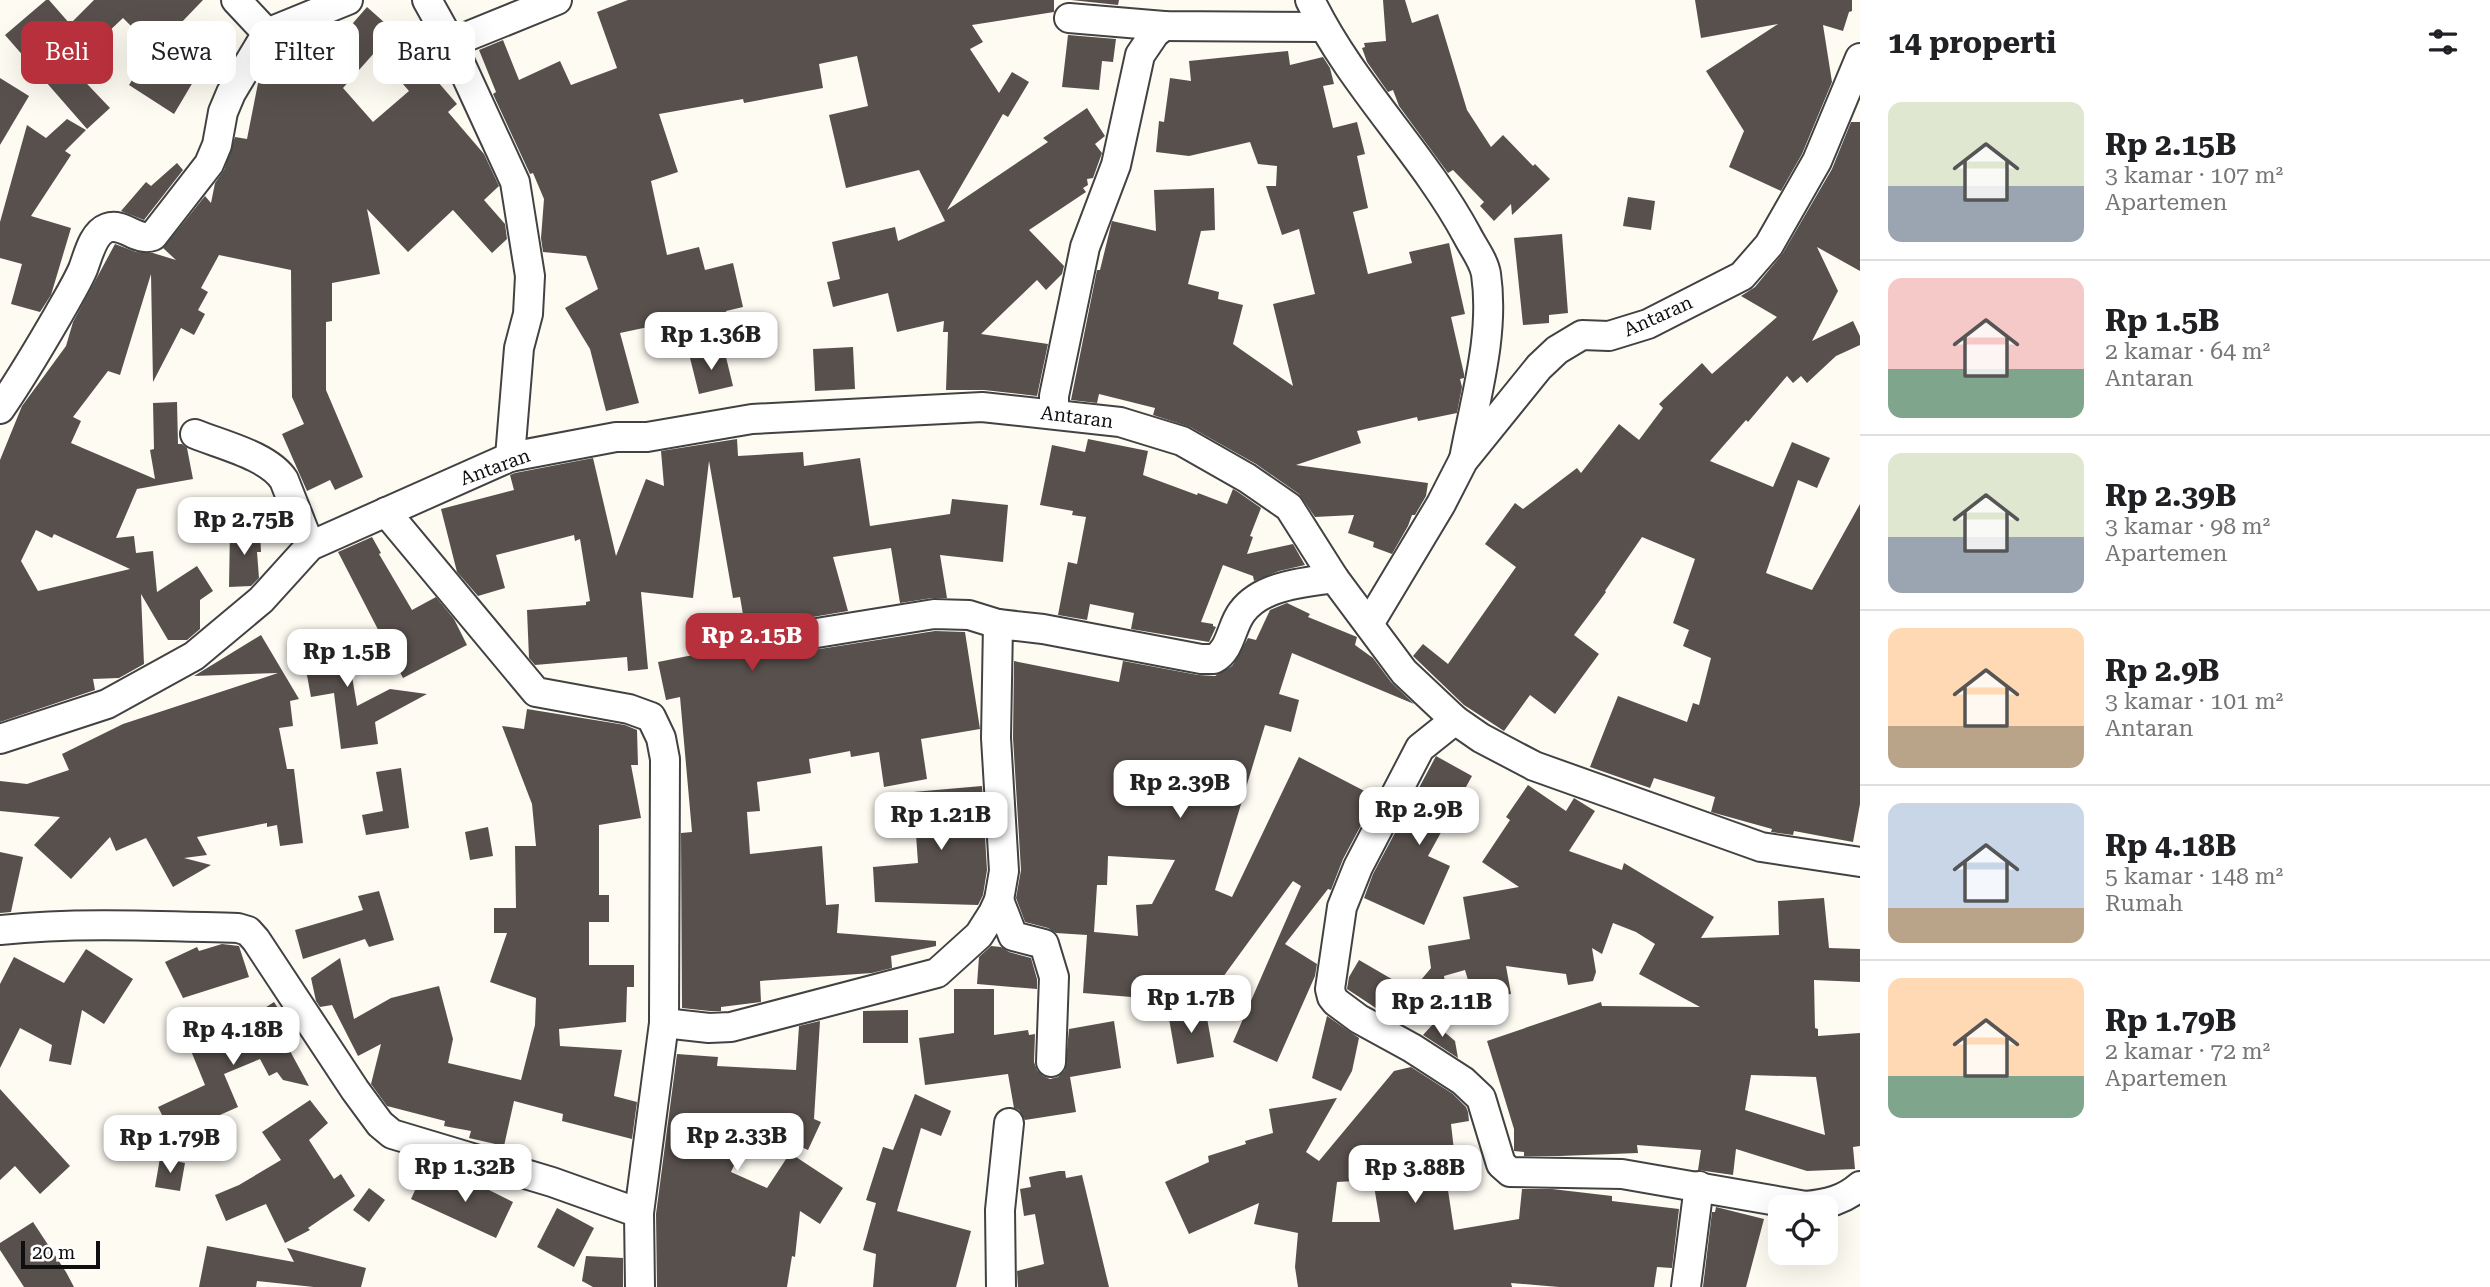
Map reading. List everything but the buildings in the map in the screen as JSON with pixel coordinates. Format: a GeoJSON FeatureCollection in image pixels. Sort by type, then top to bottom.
{"type":"FeatureCollection","features":[{"type":"Feature","properties":{"kind":"street"},"geometry":{"type":"LineString","coordinates":[[236,0],[256,21]]}},
{"type":"Feature","properties":{"kind":"street"},"geometry":{"type":"LineString","coordinates":[[296,21],[348,0]]}},
{"type":"Feature","properties":{"kind":"street"},"geometry":{"type":"LineString","coordinates":[[427,0],[439,21]]}},
{"type":"Feature","properties":{"kind":"street"},"geometry":{"type":"LineString","coordinates":[[475,33],[557,0]]}},
{"type":"Feature","properties":{"kind":"street"},"geometry":{"type":"LineString","coordinates":[[1310,0],[1343,58],[1451,206],[1486,270],[1489,302],[1486,336],[1463,461]]}},
{"type":"Feature","properties":{"kind":"street"},"geometry":{"type":"LineString","coordinates":[[1069,18],[1164,26],[1323,27]]}},
{"type":"Feature","properties":{"kind":"street"},"geometry":{"type":"LineString","coordinates":[[1054,413],[1054,396],[1085,247],[1116,165],[1140,55],[1155,33],[1164,26]]}},
{"type":"Feature","properties":{"kind":"street","name":"Antaran"},"geometry":{"type":"LineString","coordinates":[[0,739],[107,704],[194,656],[261,600],[310,546],[510,457],[616,437],[647,437],[752,419],[982,407],[1120,422],[1181,441],[1247,478],[1289,507],[1334,578],[1369,624],[1441,504],[1463,461],[1539,367],[1557,350],[1582,335],[1609,336],[1648,324],[1742,276],[1769,245],[1817,161],[1860,58]]}},
{"type":"Feature","properties":{"kind":"street"},"geometry":{"type":"LineString","coordinates":[[0,409],[22,377],[80,276],[97,236],[105,228],[114,227],[146,239],[153,236],[209,164],[217,145],[223,112],[250,61]]}},
{"type":"Feature","properties":{"kind":"street"},"geometry":{"type":"LineString","coordinates":[[470,84],[515,182],[530,276],[528,314],[519,348],[510,457]]}},
{"type":"Feature","properties":{"kind":"street"},"geometry":{"type":"LineString","coordinates":[[195,434],[266,462],[278,471],[310,546]]}},
{"type":"Feature","properties":{"kind":"street"},"geometry":{"type":"LineString","coordinates":[[386,512],[536,692],[629,709],[651,717],[661,738],[664,760],[664,1023],[639,1213],[640,1287]]}},
{"type":"Feature","properties":{"kind":"street"},"geometry":{"type":"LineString","coordinates":[[792,637],[934,614],[969,615],[998,624],[1043,629],[1200,659],[1214,659],[1225,649],[1242,611],[1267,592],[1334,578]]}},
{"type":"Feature","properties":{"kind":"street"},"geometry":{"type":"LineString","coordinates":[[664,1023],[709,1028],[731,1027],[937,973],[979,935],[999,900],[1004,871],[996,738],[998,624]]}},
{"type":"Feature","properties":{"kind":"street"},"geometry":{"type":"LineString","coordinates":[[1369,624],[1404,672],[1455,720],[1481,738],[1534,766],[1761,847],[1860,862]]}},
{"type":"Feature","properties":{"kind":"street"},"geometry":{"type":"LineString","coordinates":[[1455,720],[1420,748],[1358,867],[1342,907],[1330,989],[1332,997],[1359,1019],[1412,1048],[1471,1087],[1481,1098],[1501,1164],[1510,1172],[1622,1174],[1806,1206],[1831,1203],[1850,1195],[1860,1186]]}},
{"type":"Feature","properties":{"kind":"street"},"geometry":{"type":"LineString","coordinates":[[999,900],[1013,936],[1044,944],[1050,960],[1054,977],[1051,1062]]}},
{"type":"Feature","properties":{"kind":"street"},"geometry":{"type":"LineString","coordinates":[[0,930],[28,927],[160,926],[238,928],[248,931],[355,1090],[380,1125],[391,1134],[552,1182],[639,1213]]}},
{"type":"Feature","properties":{"kind":"street"},"geometry":{"type":"LineString","coordinates":[[1001,1287],[1000,1210],[1009,1123]]}},
{"type":"Feature","properties":{"kind":"street"},"geometry":{"type":"LineString","coordinates":[[1686,1287],[1699,1186]]}}]}
